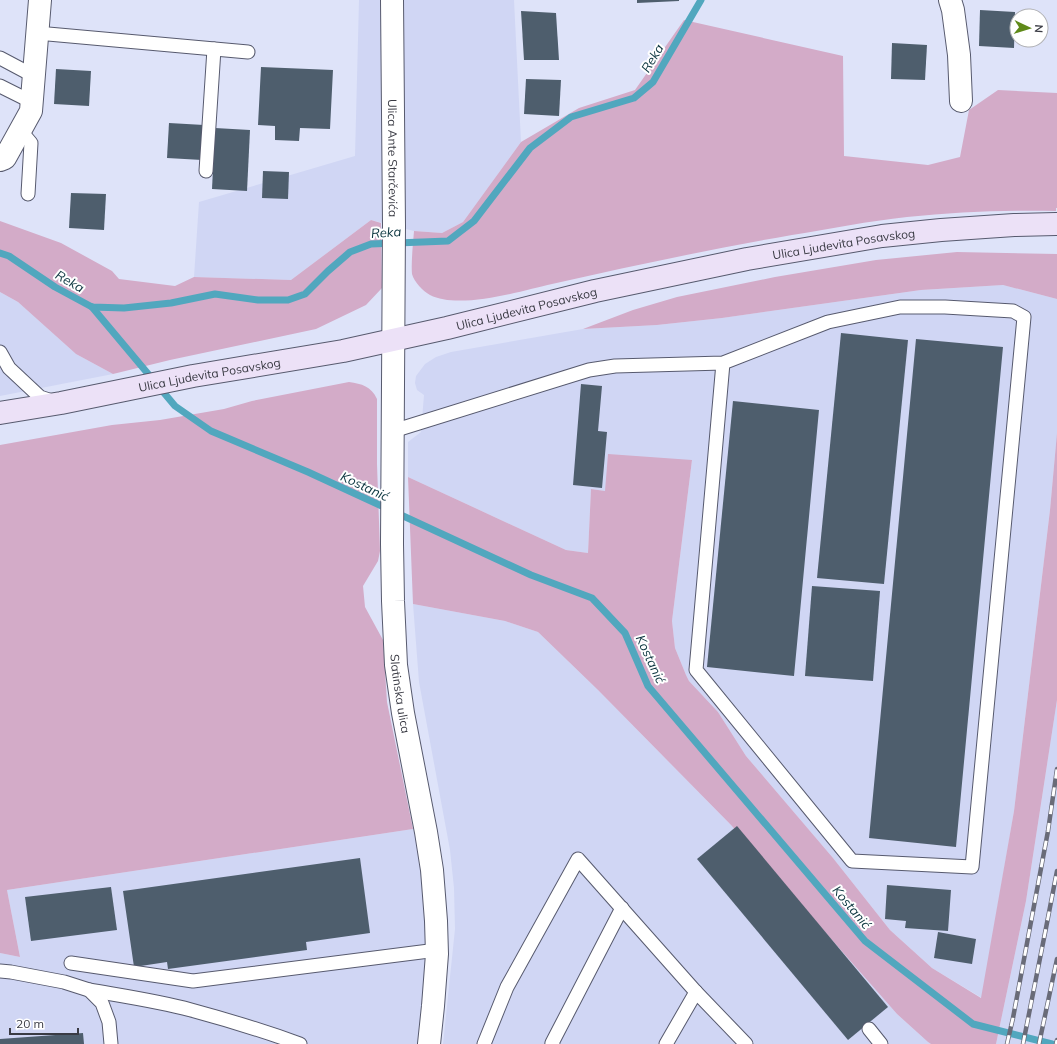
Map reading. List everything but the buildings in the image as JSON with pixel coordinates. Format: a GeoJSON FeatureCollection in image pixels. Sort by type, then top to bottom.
{"type":"FeatureCollection","features":[{"type":"Feature","properties":{"kind":"main road","name":"Ulica Ljudevita Posavskog"},"geometry":{"type":"LineString","coordinates":[[0,413],[61,403],[193,376],[343,351],[454,326],[595,291],[747,259],[882,236],[941,230],[1056,224]]}},
{"type":"Feature","properties":{"kind":"street"},"geometry":{"type":"LineString","coordinates":[[0,160],[5,158],[31,111],[40,0]]}},
{"type":"Feature","properties":{"kind":"street","name":"Ulica Ante Starčevića"},"geometry":{"type":"LineString","coordinates":[[392,0],[394,225],[393,340]]}},
{"type":"Feature","properties":{"kind":"street"},"geometry":{"type":"LineString","coordinates":[[950,0],[953,10],[959,55],[961,101]]}},
{"type":"Feature","properties":{"kind":"street","name":"Slatinska ulica"},"geometry":{"type":"LineString","coordinates":[[393,340],[392,544],[396,665],[403,713],[432,870],[437,950],[434,1006],[429,1044]]}},
{"type":"Feature","properties":{"kind":"lane"},"geometry":{"type":"LineString","coordinates":[[37,33],[248,52]]}},
{"type":"Feature","properties":{"kind":"lane"},"geometry":{"type":"LineString","coordinates":[[206,171],[214,49]]}},
{"type":"Feature","properties":{"kind":"lane"},"geometry":{"type":"LineString","coordinates":[[0,58],[34,76]]}},
{"type":"Feature","properties":{"kind":"lane"},"geometry":{"type":"LineString","coordinates":[[0,86],[32,102]]}},
{"type":"Feature","properties":{"kind":"lane"},"geometry":{"type":"LineString","coordinates":[[20,130],[31,143],[28,194]]}},
{"type":"Feature","properties":{"kind":"lane"},"geometry":{"type":"LineString","coordinates":[[393,431],[589,370],[615,366],[723,363],[828,322],[900,307],[945,307],[1013,311],[1024,317],[972,867],[852,861],[696,670],[723,363]]}},
{"type":"Feature","properties":{"kind":"lane"},"geometry":{"type":"LineString","coordinates":[[0,352],[9,368],[40,397],[61,403]]}},
{"type":"Feature","properties":{"kind":"lane"},"geometry":{"type":"LineString","coordinates":[[484,1044],[507,987],[578,859],[696,992],[746,1044]]}},
{"type":"Feature","properties":{"kind":"lane"},"geometry":{"type":"LineString","coordinates":[[553,1044],[552,1043],[622,908]]}},
{"type":"Feature","properties":{"kind":"lane"},"geometry":{"type":"LineString","coordinates":[[71,964],[193,981],[437,950]]}},
{"type":"Feature","properties":{"kind":"lane"},"geometry":{"type":"LineString","coordinates":[[0,971],[64,982],[89,990],[133,997],[191,1010],[261,1030],[300,1044]]}},
{"type":"Feature","properties":{"kind":"lane"},"geometry":{"type":"LineString","coordinates":[[89,990],[102,1003],[109,1022],[111,1044]]}},
{"type":"Feature","properties":{"kind":"lane"},"geometry":{"type":"LineString","coordinates":[[666,1044],[696,992]]}},
{"type":"Feature","properties":{"kind":"lane"},"geometry":{"type":"LineString","coordinates":[[869,1029],[882,1044]]}},
{"type":"Feature","properties":{"kind":"shaded area"},"geometry":{"type":"Polygon","coordinates":[[[359,0],[514,0],[521,142],[463,222],[442,233],[414,231],[371,220],[291,280],[194,277],[199,202],[355,156],[359,0]]]}},
{"type":"Feature","properties":{"kind":"shaded area"},"geometry":{"type":"Polygon","coordinates":[[[684,20],[843,56],[844,156],[928,165],[960,157],[969,110],[998,90],[1057,93],[1056,211],[963,213],[907,217],[878,221],[732,246],[490,298],[457,301],[442,299],[430,295],[422,289],[412,274],[414,231],[442,233],[463,222],[521,142],[579,108],[635,90],[684,20]]]}},
{"type":"Feature","properties":{"kind":"shaded area"},"geometry":{"type":"Polygon","coordinates":[[[371,220],[381,223],[382,288],[366,305],[316,329],[170,360],[113,374],[76,354],[18,302],[0,292],[0,221],[61,243],[112,271],[119,279],[175,286],[194,277],[291,280],[371,220]]]}},
{"type":"Feature","properties":{"kind":"shaded area"},"geometry":{"type":"Polygon","coordinates":[[[957,252],[1057,254],[1057,299],[1003,285],[921,290],[722,318],[657,325],[583,329],[633,310],[677,297],[775,277],[876,260],[957,252]]]}},
{"type":"Feature","properties":{"kind":"shaded area"},"geometry":{"type":"Polygon","coordinates":[[[1003,285],[1057,299],[1057,433],[1050,510],[1014,811],[982,998],[932,968],[890,930],[833,858],[746,756],[718,712],[689,681],[675,648],[672,621],[692,460],[605,491],[591,489],[588,553],[566,550],[408,477],[408,442],[421,432],[424,395],[417,390],[415,383],[416,376],[425,364],[436,357],[451,352],[583,329],[657,325],[722,318],[921,290],[1003,285]]]}},
{"type":"Feature","properties":{"kind":"shaded area"},"geometry":{"type":"Polygon","coordinates":[[[0,292],[18,302],[76,354],[113,374],[0,396],[0,292]]]}},
{"type":"Feature","properties":{"kind":"shaded area"},"geometry":{"type":"Polygon","coordinates":[[[349,382],[366,386],[372,391],[377,399],[377,464],[380,551],[378,561],[363,586],[365,607],[383,640],[387,702],[413,829],[7,890],[20,957],[0,953],[0,445],[112,425],[160,420],[224,409],[252,401],[349,382]]]}},
{"type":"Feature","properties":{"kind":"shaded area"},"geometry":{"type":"Polygon","coordinates":[[[1057,433],[1057,700],[1026,901],[996,1044],[931,1044],[928,1042],[897,1014],[731,825],[598,690],[538,632],[505,621],[413,604],[408,477],[566,550],[588,553],[591,489],[605,491],[608,454],[692,460],[672,621],[675,648],[689,681],[718,712],[746,756],[833,858],[890,930],[932,968],[981,998],[1014,811],[1050,510],[1057,433]]]}},
{"type":"Feature","properties":{"kind":"shaded area"},"geometry":{"type":"Polygon","coordinates":[[[413,604],[505,621],[538,632],[598,690],[731,825],[897,1014],[931,1044],[443,1044],[455,929],[454,888],[450,850],[419,682],[413,604]]]}},
{"type":"Feature","properties":{"kind":"shaded area"},"geometry":{"type":"Polygon","coordinates":[[[1057,700],[1057,1044],[996,1044],[1026,901],[1057,700]]]}},
{"type":"Feature","properties":{"kind":"shaded area"},"geometry":{"type":"Polygon","coordinates":[[[413,829],[422,861],[428,924],[427,980],[420,1044],[0,1044],[0,953],[20,957],[7,890],[413,829]]]}},
{"type":"Feature","properties":{"kind":"waterway","name":"Reka"},"geometry":{"type":"LineString","coordinates":[[0,253],[9,256],[55,287],[92,307],[124,308],[171,303],[215,294],[258,300],[288,300],[305,294],[350,252],[371,244],[448,241],[474,221],[530,148],[571,117],[634,98],[653,82],[701,0]]}},
{"type":"Feature","properties":{"kind":"waterway","name":"Kostanić"},"geometry":{"type":"LineString","coordinates":[[92,307],[175,406],[211,431],[308,472],[531,575],[592,598],[625,633],[648,686],[865,941],[973,1024],[1052,1044]]}},
{"type":"Feature","properties":{"kind":"railway"},"geometry":{"type":"LineString","coordinates":[[1007,1044],[1048,831],[1057,769]]}},
{"type":"Feature","properties":{"kind":"railway"},"geometry":{"type":"LineString","coordinates":[[1023,1044],[1057,871]]}},
{"type":"Feature","properties":{"kind":"railway"},"geometry":{"type":"LineString","coordinates":[[1039,1044],[1057,959]]}},
{"type":"Feature","properties":{"kind":"railway"},"geometry":{"type":"LineString","coordinates":[[1056,1044],[1057,1040]]}}]}
